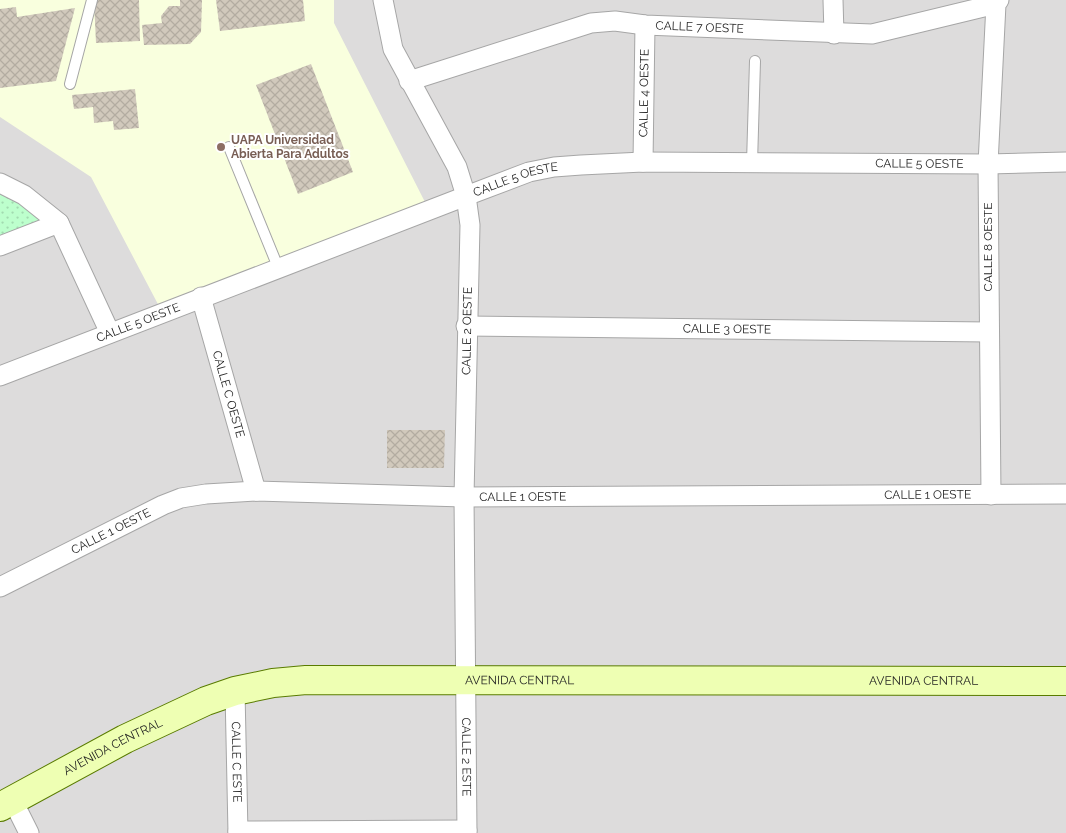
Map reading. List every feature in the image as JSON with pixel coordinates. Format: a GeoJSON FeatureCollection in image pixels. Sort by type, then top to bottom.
{"type":"FeatureCollection","features":[{"type":"Feature","properties":{"kind":"main road","name":"AVENIDA CENTRAL"},"geometry":{"type":"LineString","coordinates":[[6,804],[125,739],[206,701],[235,691],[273,683],[306,680],[1066,681]]}},
{"type":"Feature","properties":{"kind":"street","name":"CALLE 2 OESTE"},"geometry":{"type":"LineString","coordinates":[[383,0],[394,50],[457,167],[466,196],[470,225],[466,326],[464,497],[466,680]]}},
{"type":"Feature","properties":{"kind":"street"},"geometry":{"type":"LineString","coordinates":[[833,0],[834,34]]}},
{"type":"Feature","properties":{"kind":"street","name":"CALLE 7 OESTE"},"geometry":{"type":"LineString","coordinates":[[409,80],[591,23],[614,21],[645,25],[834,34],[872,34],[998,2]]}},
{"type":"Feature","properties":{"kind":"street","name":"CALLE 8 OESTE"},"geometry":{"type":"LineString","coordinates":[[991,495],[988,164],[998,2]]}},
{"type":"Feature","properties":{"kind":"street","name":"CALLE 4 OESTE"},"geometry":{"type":"LineString","coordinates":[[643,162],[645,25]]}},
{"type":"Feature","properties":{"kind":"street","name":"CALLE 5 OESTE"},"geometry":{"type":"LineString","coordinates":[[0,376],[201,296],[529,172],[554,167],[643,162],[988,164],[1066,162]]}},
{"type":"Feature","properties":{"kind":"street"},"geometry":{"type":"LineString","coordinates":[[0,183],[24,195],[59,223],[110,333]]}},
{"type":"Feature","properties":{"kind":"street"},"geometry":{"type":"LineString","coordinates":[[0,246],[59,223]]}},
{"type":"Feature","properties":{"kind":"street","name":"CALLE C OESTE"},"geometry":{"type":"LineString","coordinates":[[201,296],[256,491]]}},
{"type":"Feature","properties":{"kind":"street","name":"CALLE 3 OESTE"},"geometry":{"type":"LineString","coordinates":[[466,326],[989,332]]}},
{"type":"Feature","properties":{"kind":"street","name":"CALLE 1 OESTE"},"geometry":{"type":"LineString","coordinates":[[0,587],[181,498],[256,491],[464,497],[1066,494]]}},
{"type":"Feature","properties":{"kind":"street","name":"CALLE 2 ESTE"},"geometry":{"type":"LineString","coordinates":[[466,680],[467,831]]}},
{"type":"Feature","properties":{"kind":"street","name":"CALLE C ESTE"},"geometry":{"type":"LineString","coordinates":[[235,691],[238,832]]}},
{"type":"Feature","properties":{"kind":"street"},"geometry":{"type":"LineString","coordinates":[[6,804],[30,833]]}},
{"type":"Feature","properties":{"kind":"street"},"geometry":{"type":"LineString","coordinates":[[238,832],[467,831]]}},
{"type":"Feature","properties":{"kind":"lane"},"geometry":{"type":"LineString","coordinates":[[70,84],[92,0]]}},
{"type":"Feature","properties":{"kind":"lane"},"geometry":{"type":"LineString","coordinates":[[752,163],[755,61]]}},
{"type":"Feature","properties":{"kind":"lane"},"geometry":{"type":"LineString","coordinates":[[229,147],[278,267]]}},
{"type":"Feature","properties":{"kind":"shaded area"},"geometry":{"type":"Polygon","coordinates":[[[0,0],[1066,0],[1066,833],[0,833],[0,0]]]}},
{"type":"Feature","properties":{"kind":"shaded area","name":"UAPA Universidad Abierta Para Adultos"},"geometry":{"type":"Polygon","coordinates":[[[0,0],[334,0],[334,23],[427,206],[160,308],[91,177],[0,117],[0,0]]]}},
{"type":"Feature","properties":{"kind":"green space"},"geometry":{"type":"Polygon","coordinates":[[[0,187],[46,222],[0,240],[0,187]]]}},
{"type":"Feature","properties":{"kind":"building"},"geometry":{"type":"Polygon","coordinates":[[[94,0],[139,0],[140,41],[96,43],[94,0]]]}},
{"type":"Feature","properties":{"kind":"building"},"geometry":{"type":"Polygon","coordinates":[[[180,0],[202,0],[201,32],[190,44],[144,45],[142,25],[162,23],[161,16],[169,6],[180,6],[180,0]]]}},
{"type":"Feature","properties":{"kind":"building"},"geometry":{"type":"Polygon","coordinates":[[[216,0],[303,0],[305,21],[220,31],[216,0]]]}},
{"type":"Feature","properties":{"kind":"building"},"geometry":{"type":"Polygon","coordinates":[[[16,7],[17,17],[75,8],[56,81],[0,88],[0,9],[16,7]]]}},
{"type":"Feature","properties":{"kind":"building"},"geometry":{"type":"Polygon","coordinates":[[[311,64],[353,172],[298,194],[256,85],[311,64]]]}},
{"type":"Feature","properties":{"kind":"building"},"geometry":{"type":"Polygon","coordinates":[[[135,89],[139,128],[114,130],[113,121],[94,123],[93,107],[74,109],[72,95],[135,89]]]}},
{"type":"Feature","properties":{"kind":"building"},"geometry":{"type":"Polygon","coordinates":[[[387,430],[445,430],[444,468],[387,468],[387,430]]]}},
{"type":"Feature","properties":{"kind":"place","name":"UAPA Universidad Abierta Para Adultos"},"geometry":{"type":"Point","coordinates":[221,147]}}]}
